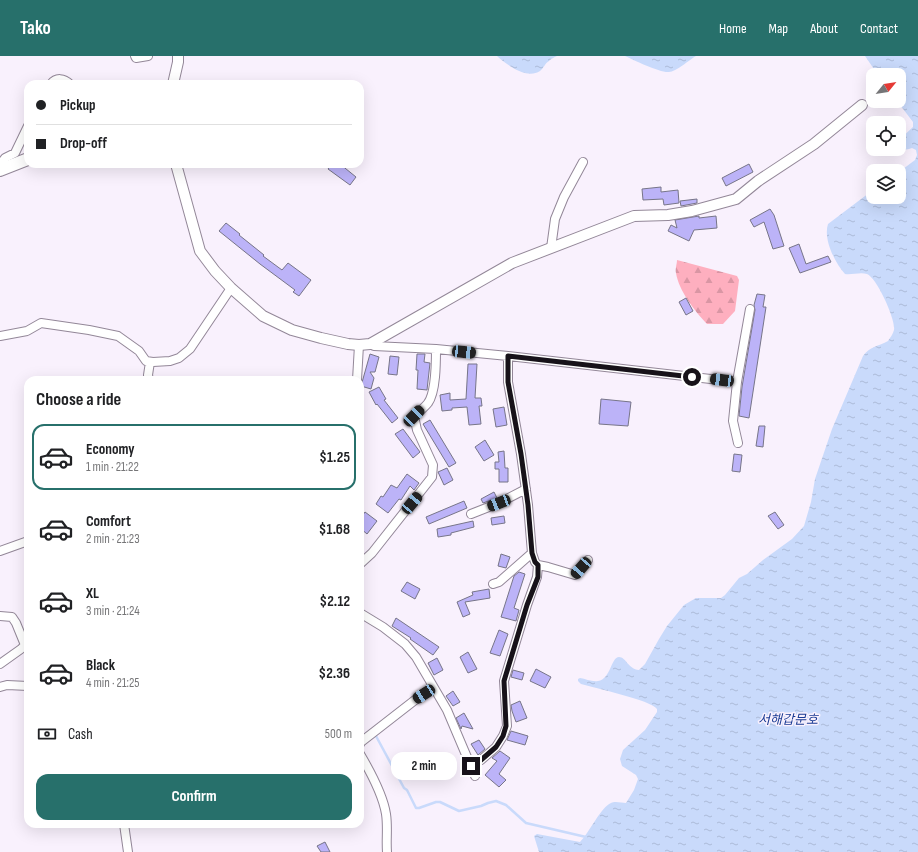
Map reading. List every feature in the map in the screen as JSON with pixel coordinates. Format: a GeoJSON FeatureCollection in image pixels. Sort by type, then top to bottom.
{"type":"FeatureCollection","features":[{"type":"Feature","properties":{"kind":"main road"},"geometry":{"type":"LineString","coordinates":[[0,170],[24,161]]}},
{"type":"Feature","properties":{"kind":"street"},"geometry":{"type":"LineString","coordinates":[[134,56],[136,58],[148,56]]}},
{"type":"Feature","properties":{"kind":"street"},"geometry":{"type":"LineString","coordinates":[[174,80],[178,56]]}},
{"type":"Feature","properties":{"kind":"street"},"geometry":{"type":"LineString","coordinates":[[53,80],[63,80]]}},
{"type":"Feature","properties":{"kind":"street"},"geometry":{"type":"LineString","coordinates":[[177,168],[200,251],[215,271],[231,288],[263,316],[292,330],[321,338],[358,345],[370,344],[500,269],[551,248],[634,216],[668,215],[692,211],[736,199],[758,181],[814,144],[862,105]]}},
{"type":"Feature","properties":{"kind":"street"},"geometry":{"type":"LineString","coordinates":[[0,165],[5,158],[15,153],[24,134]]}},
{"type":"Feature","properties":{"kind":"street"},"geometry":{"type":"LineString","coordinates":[[551,248],[555,219],[564,197],[583,162]]}},
{"type":"Feature","properties":{"kind":"street"},"geometry":{"type":"LineString","coordinates":[[0,336],[27,331],[41,323],[89,330],[118,336],[139,351],[146,361],[170,361],[179,358],[190,349],[231,288]]}},
{"type":"Feature","properties":{"kind":"street"},"geometry":{"type":"LineString","coordinates":[[738,443],[733,420],[737,382],[750,309]]}},
{"type":"Feature","properties":{"kind":"street"},"geometry":{"type":"LineString","coordinates":[[370,344],[374,346],[508,356],[737,382]]}},
{"type":"Feature","properties":{"kind":"street"},"geometry":{"type":"LineString","coordinates":[[357,376],[358,345]]}},
{"type":"Feature","properties":{"kind":"street"},"geometry":{"type":"LineString","coordinates":[[364,560],[372,553],[432,477],[433,465],[417,430],[414,416],[429,402],[434,385],[436,350]]}},
{"type":"Feature","properties":{"kind":"street"},"geometry":{"type":"LineString","coordinates":[[471,766],[481,760],[496,747],[503,736],[506,726],[504,681],[527,605],[538,577],[538,565],[535,562],[532,553],[526,489],[508,382],[508,356]]}},
{"type":"Feature","properties":{"kind":"street"},"geometry":{"type":"LineString","coordinates":[[148,376],[150,362]]}},
{"type":"Feature","properties":{"kind":"street"},"geometry":{"type":"LineString","coordinates":[[471,514],[499,503],[526,489]]}},
{"type":"Feature","properties":{"kind":"street"},"geometry":{"type":"LineString","coordinates":[[0,551],[24,542]]}},
{"type":"Feature","properties":{"kind":"street"},"geometry":{"type":"LineString","coordinates":[[493,584],[499,582],[532,553]]}},
{"type":"Feature","properties":{"kind":"street"},"geometry":{"type":"LineString","coordinates":[[538,565],[575,575],[588,560]]}},
{"type":"Feature","properties":{"kind":"street"},"geometry":{"type":"LineString","coordinates":[[364,615],[383,627],[405,644],[416,657],[446,710],[475,776]]}},
{"type":"Feature","properties":{"kind":"street"},"geometry":{"type":"LineString","coordinates":[[0,616],[12,617],[24,643]]}},
{"type":"Feature","properties":{"kind":"street"},"geometry":{"type":"LineString","coordinates":[[0,664],[24,646]]}},
{"type":"Feature","properties":{"kind":"street"},"geometry":{"type":"LineString","coordinates":[[0,687],[8,685],[24,686]]}},
{"type":"Feature","properties":{"kind":"street"},"geometry":{"type":"LineString","coordinates":[[364,740],[415,700],[434,688]]}},
{"type":"Feature","properties":{"kind":"street"},"geometry":{"type":"LineString","coordinates":[[364,760],[384,804],[386,816],[387,852]]}},
{"type":"Feature","properties":{"kind":"street"},"geometry":{"type":"LineString","coordinates":[[125,828],[128,852]]}},
{"type":"Feature","properties":{"kind":"green space"},"geometry":{"type":"Polygon","coordinates":[[[677,260],[737,276],[739,280],[735,311],[723,324],[707,324],[692,306],[680,287],[676,271],[677,260]]]}},
{"type":"Feature","properties":{"kind":"water"},"geometry":{"type":"Polygon","coordinates":[[[497,56],[557,56],[548,62],[540,71],[529,74],[517,70],[497,56]]]}},
{"type":"Feature","properties":{"kind":"water"},"geometry":{"type":"Polygon","coordinates":[[[625,56],[696,56],[679,68],[665,72],[625,56]]]}},
{"type":"Feature","properties":{"kind":"water","name":"서해갑문호"},"geometry":{"type":"Polygon","coordinates":[[[865,56],[918,56],[918,852],[539,852],[534,836],[537,834],[580,842],[607,805],[614,802],[626,803],[634,790],[638,779],[636,775],[622,766],[620,759],[623,750],[645,730],[657,712],[657,709],[644,702],[581,684],[578,679],[598,681],[602,679],[608,673],[614,660],[619,657],[624,659],[632,668],[639,670],[645,664],[667,626],[684,605],[696,598],[721,598],[739,578],[747,574],[763,560],[792,539],[804,526],[811,502],[815,479],[832,429],[863,356],[871,349],[888,341],[894,331],[894,325],[889,309],[876,283],[867,274],[845,274],[837,264],[827,237],[828,224],[866,195],[866,204],[906,204],[906,167],[915,160],[917,155],[916,150],[912,148],[906,150],[906,134],[913,127],[913,122],[902,108],[906,108],[906,68],[873,68],[865,56]]]}},
{"type":"Feature","properties":{"kind":"building"},"geometry":{"type":"Polygon","coordinates":[[[749,164],[753,172],[726,186],[722,178],[749,164]]]}},
{"type":"Feature","properties":{"kind":"building"},"geometry":{"type":"Polygon","coordinates":[[[345,168],[356,177],[350,185],[328,169],[345,168]]]}},
{"type":"Feature","properties":{"kind":"building"},"geometry":{"type":"Polygon","coordinates":[[[661,187],[661,192],[678,190],[679,203],[664,205],[663,199],[643,200],[642,189],[661,187]]]}},
{"type":"Feature","properties":{"kind":"building"},"geometry":{"type":"Polygon","coordinates":[[[697,199],[697,203],[681,206],[680,201],[697,199]]]}},
{"type":"Feature","properties":{"kind":"building"},"geometry":{"type":"Polygon","coordinates":[[[770,209],[774,215],[784,246],[773,249],[764,222],[754,227],[750,220],[770,209]]]}},
{"type":"Feature","properties":{"kind":"building"},"geometry":{"type":"Polygon","coordinates":[[[699,216],[699,218],[716,216],[717,228],[694,230],[689,241],[668,231],[671,225],[677,228],[675,220],[699,216]]]}},
{"type":"Feature","properties":{"kind":"building"},"geometry":{"type":"Polygon","coordinates":[[[226,223],[264,255],[263,256],[282,270],[288,263],[311,280],[299,296],[293,292],[295,290],[219,231],[226,223]]]}},
{"type":"Feature","properties":{"kind":"building"},"geometry":{"type":"Polygon","coordinates":[[[799,244],[806,264],[828,256],[831,262],[800,273],[789,248],[799,244]]]}},
{"type":"Feature","properties":{"kind":"building"},"geometry":{"type":"Polygon","coordinates":[[[757,294],[765,295],[763,307],[766,307],[749,418],[739,416],[742,387],[755,310],[754,305],[757,294]]]}},
{"type":"Feature","properties":{"kind":"building"},"geometry":{"type":"Polygon","coordinates":[[[686,298],[693,311],[686,315],[679,302],[686,298]]]}},
{"type":"Feature","properties":{"kind":"building"},"geometry":{"type":"Polygon","coordinates":[[[370,354],[379,357],[375,372],[370,372],[374,378],[371,389],[364,387],[364,376],[370,354]]]}},
{"type":"Feature","properties":{"kind":"building"},"geometry":{"type":"Polygon","coordinates":[[[417,354],[425,354],[424,362],[430,363],[427,390],[417,389],[417,354]]]}},
{"type":"Feature","properties":{"kind":"building"},"geometry":{"type":"Polygon","coordinates":[[[390,356],[399,357],[397,375],[388,374],[390,356]]]}},
{"type":"Feature","properties":{"kind":"building"},"geometry":{"type":"Polygon","coordinates":[[[468,364],[477,364],[475,398],[481,398],[482,406],[479,406],[481,424],[469,425],[467,407],[452,408],[452,410],[442,411],[440,395],[450,393],[450,400],[466,399],[468,364]]]}},
{"type":"Feature","properties":{"kind":"building"},"geometry":{"type":"Polygon","coordinates":[[[379,387],[386,399],[384,400],[398,418],[392,423],[377,404],[376,405],[369,392],[379,387]]]}},
{"type":"Feature","properties":{"kind":"building"},"geometry":{"type":"Polygon","coordinates":[[[601,399],[631,402],[628,426],[599,424],[601,399]]]}},
{"type":"Feature","properties":{"kind":"building"},"geometry":{"type":"Polygon","coordinates":[[[504,407],[507,425],[496,427],[493,409],[504,407]]]}},
{"type":"Feature","properties":{"kind":"building"},"geometry":{"type":"Polygon","coordinates":[[[430,420],[456,463],[449,467],[423,424],[430,420]]]}},
{"type":"Feature","properties":{"kind":"building"},"geometry":{"type":"Polygon","coordinates":[[[759,426],[765,426],[763,447],[756,446],[759,426]]]}},
{"type":"Feature","properties":{"kind":"building"},"geometry":{"type":"Polygon","coordinates":[[[403,429],[420,452],[413,458],[395,434],[403,429]]]}},
{"type":"Feature","properties":{"kind":"building"},"geometry":{"type":"Polygon","coordinates":[[[485,440],[494,455],[484,461],[475,447],[485,440]]]}},
{"type":"Feature","properties":{"kind":"building"},"geometry":{"type":"Polygon","coordinates":[[[504,451],[505,468],[508,468],[508,482],[499,482],[499,469],[495,469],[495,462],[499,462],[498,452],[504,451]]]}},
{"type":"Feature","properties":{"kind":"building"},"geometry":{"type":"Polygon","coordinates":[[[734,454],[742,455],[740,472],[732,471],[734,454]]]}},
{"type":"Feature","properties":{"kind":"building"},"geometry":{"type":"Polygon","coordinates":[[[447,468],[453,480],[444,485],[438,472],[447,468]]]}},
{"type":"Feature","properties":{"kind":"building"},"geometry":{"type":"Polygon","coordinates":[[[407,474],[419,483],[414,490],[410,486],[401,500],[399,499],[388,513],[376,504],[391,485],[397,488],[407,474]]]}},
{"type":"Feature","properties":{"kind":"building"},"geometry":{"type":"Polygon","coordinates":[[[494,492],[497,498],[483,503],[481,499],[494,492]]]}},
{"type":"Feature","properties":{"kind":"building"},"geometry":{"type":"Polygon","coordinates":[[[464,501],[467,508],[429,524],[426,517],[464,501]]]}},
{"type":"Feature","properties":{"kind":"building"},"geometry":{"type":"Polygon","coordinates":[[[365,512],[377,521],[367,534],[364,531],[365,512]]]}},
{"type":"Feature","properties":{"kind":"building"},"geometry":{"type":"Polygon","coordinates":[[[775,512],[784,525],[778,529],[768,516],[775,512]]]}},
{"type":"Feature","properties":{"kind":"building"},"geometry":{"type":"Polygon","coordinates":[[[504,516],[505,523],[492,525],[491,518],[504,516]]]}},
{"type":"Feature","properties":{"kind":"building"},"geometry":{"type":"Polygon","coordinates":[[[473,521],[474,527],[451,533],[451,535],[438,537],[437,529],[473,521]]]}},
{"type":"Feature","properties":{"kind":"building"},"geometry":{"type":"Polygon","coordinates":[[[501,554],[510,557],[506,568],[498,566],[501,554]]]}},
{"type":"Feature","properties":{"kind":"building"},"geometry":{"type":"Polygon","coordinates":[[[519,572],[525,574],[514,608],[519,610],[516,621],[501,617],[514,576],[519,572]]]}},
{"type":"Feature","properties":{"kind":"building"},"geometry":{"type":"Polygon","coordinates":[[[407,582],[420,589],[415,599],[401,591],[407,582]]]}},
{"type":"Feature","properties":{"kind":"building"},"geometry":{"type":"Polygon","coordinates":[[[489,589],[490,598],[465,602],[470,614],[463,617],[457,602],[473,595],[472,592],[489,589]]]}},
{"type":"Feature","properties":{"kind":"building"},"geometry":{"type":"Polygon","coordinates":[[[396,618],[439,647],[433,655],[392,626],[396,618]]]}},
{"type":"Feature","properties":{"kind":"building"},"geometry":{"type":"Polygon","coordinates":[[[499,630],[508,634],[500,656],[490,653],[499,630]]]}},
{"type":"Feature","properties":{"kind":"building"},"geometry":{"type":"Polygon","coordinates":[[[468,652],[477,669],[468,673],[460,657],[468,652]]]}},
{"type":"Feature","properties":{"kind":"building"},"geometry":{"type":"Polygon","coordinates":[[[437,658],[443,670],[434,675],[428,663],[437,658]]]}},
{"type":"Feature","properties":{"kind":"building"},"geometry":{"type":"Polygon","coordinates":[[[536,669],[551,677],[545,688],[530,681],[536,669]]]}},
{"type":"Feature","properties":{"kind":"building"},"geometry":{"type":"Polygon","coordinates":[[[513,670],[524,673],[522,680],[511,677],[513,670]]]}},
{"type":"Feature","properties":{"kind":"building"},"geometry":{"type":"Polygon","coordinates":[[[453,691],[460,702],[453,706],[446,696],[453,691]]]}},
{"type":"Feature","properties":{"kind":"building"},"geometry":{"type":"Polygon","coordinates":[[[520,701],[527,718],[516,722],[511,705],[520,701]]]}},
{"type":"Feature","properties":{"kind":"building"},"geometry":{"type":"Polygon","coordinates":[[[464,713],[473,729],[462,726],[461,729],[456,718],[464,713]]]}},
{"type":"Feature","properties":{"kind":"building"},"geometry":{"type":"Polygon","coordinates":[[[511,731],[528,736],[525,745],[507,740],[511,731]]]}},
{"type":"Feature","properties":{"kind":"building"},"geometry":{"type":"Polygon","coordinates":[[[479,740],[485,749],[478,755],[471,744],[479,740]]]}},
{"type":"Feature","properties":{"kind":"building"},"geometry":{"type":"Polygon","coordinates":[[[500,751],[510,758],[499,774],[506,780],[499,787],[485,775],[497,761],[492,758],[500,751]]]}},
{"type":"Feature","properties":{"kind":"building"},"geometry":{"type":"Polygon","coordinates":[[[325,842],[330,852],[321,852],[317,846],[325,842]]]}},
{"type":"Feature","properties":{"kind":"waterway"},"geometry":{"type":"LineString","coordinates":[[376,736],[416,808],[440,802],[459,811],[496,801],[506,805],[526,823],[586,837]]}},
{"type":"Feature","properties":{"kind":"route"},"geometry":{"type":"LineString","coordinates":[[471,766],[481,760],[496,747],[503,736],[506,726],[504,681],[527,605],[538,577],[538,565],[535,562],[532,553],[528,505],[521,454],[508,382],[508,356],[692,377]]}}]}
